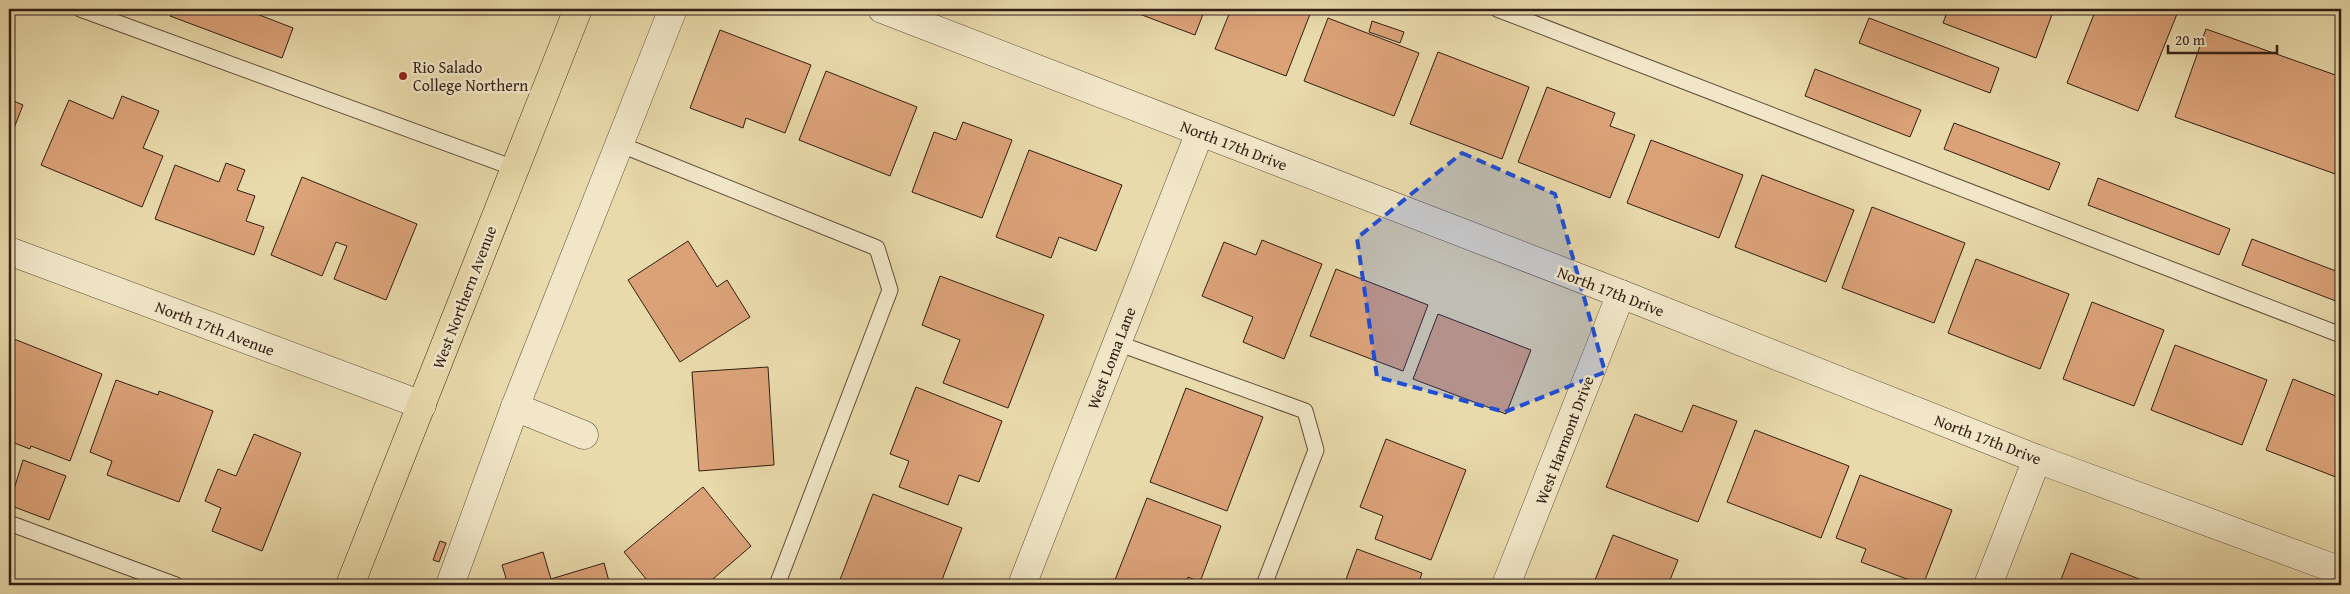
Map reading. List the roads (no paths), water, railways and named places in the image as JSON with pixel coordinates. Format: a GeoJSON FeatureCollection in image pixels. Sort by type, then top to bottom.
{"type":"FeatureCollection","features":[{"type":"Feature","properties":{"kind":"main road","name":"West Northern Avenue"},"geometry":{"type":"LineString","coordinates":[[350,585],[578,9]]}},
{"type":"Feature","properties":{"kind":"street"},"geometry":{"type":"LineString","coordinates":[[450,585],[516,408],[673,9]]}},
{"type":"Feature","properties":{"kind":"street","name":"North 17th Drive"},"geometry":{"type":"LineString","coordinates":[[882,9],[1620,294],[2037,459],[2341,571]]}},
{"type":"Feature","properties":{"kind":"street","name":"West Loma Lane"},"geometry":{"type":"LineString","coordinates":[[1022,585],[1200,132]]}},
{"type":"Feature","properties":{"kind":"street","name":"North 17th Avenue"},"geometry":{"type":"LineString","coordinates":[[9,251],[422,405]]}},
{"type":"Feature","properties":{"kind":"street","name":"West Harmont Drive"},"geometry":{"type":"LineString","coordinates":[[1506,585],[1620,294]]}},
{"type":"Feature","properties":{"kind":"street"},"geometry":{"type":"LineString","coordinates":[[516,408],[584,435]]}},
{"type":"Feature","properties":{"kind":"street"},"geometry":{"type":"LineString","coordinates":[[1988,585],[2037,459]]}},
{"type":"Feature","properties":{"kind":"lane"},"geometry":{"type":"LineString","coordinates":[[80,9],[514,168]]}},
{"type":"Feature","properties":{"kind":"lane"},"geometry":{"type":"LineString","coordinates":[[1497,9],[2341,335]]}},
{"type":"Feature","properties":{"kind":"lane"},"geometry":{"type":"LineString","coordinates":[[619,144],[877,248],[890,290],[778,585]]}},
{"type":"Feature","properties":{"kind":"lane"},"geometry":{"type":"LineString","coordinates":[[1117,343],[1305,411],[1316,450],[1264,585]]}},
{"type":"Feature","properties":{"kind":"lane"},"geometry":{"type":"LineString","coordinates":[[9,523],[176,585]]}},
{"type":"Feature","properties":{"kind":"place","name":"Rio Salado College Northern"},"geometry":{"type":"Point","coordinates":[403,76]}}]}
